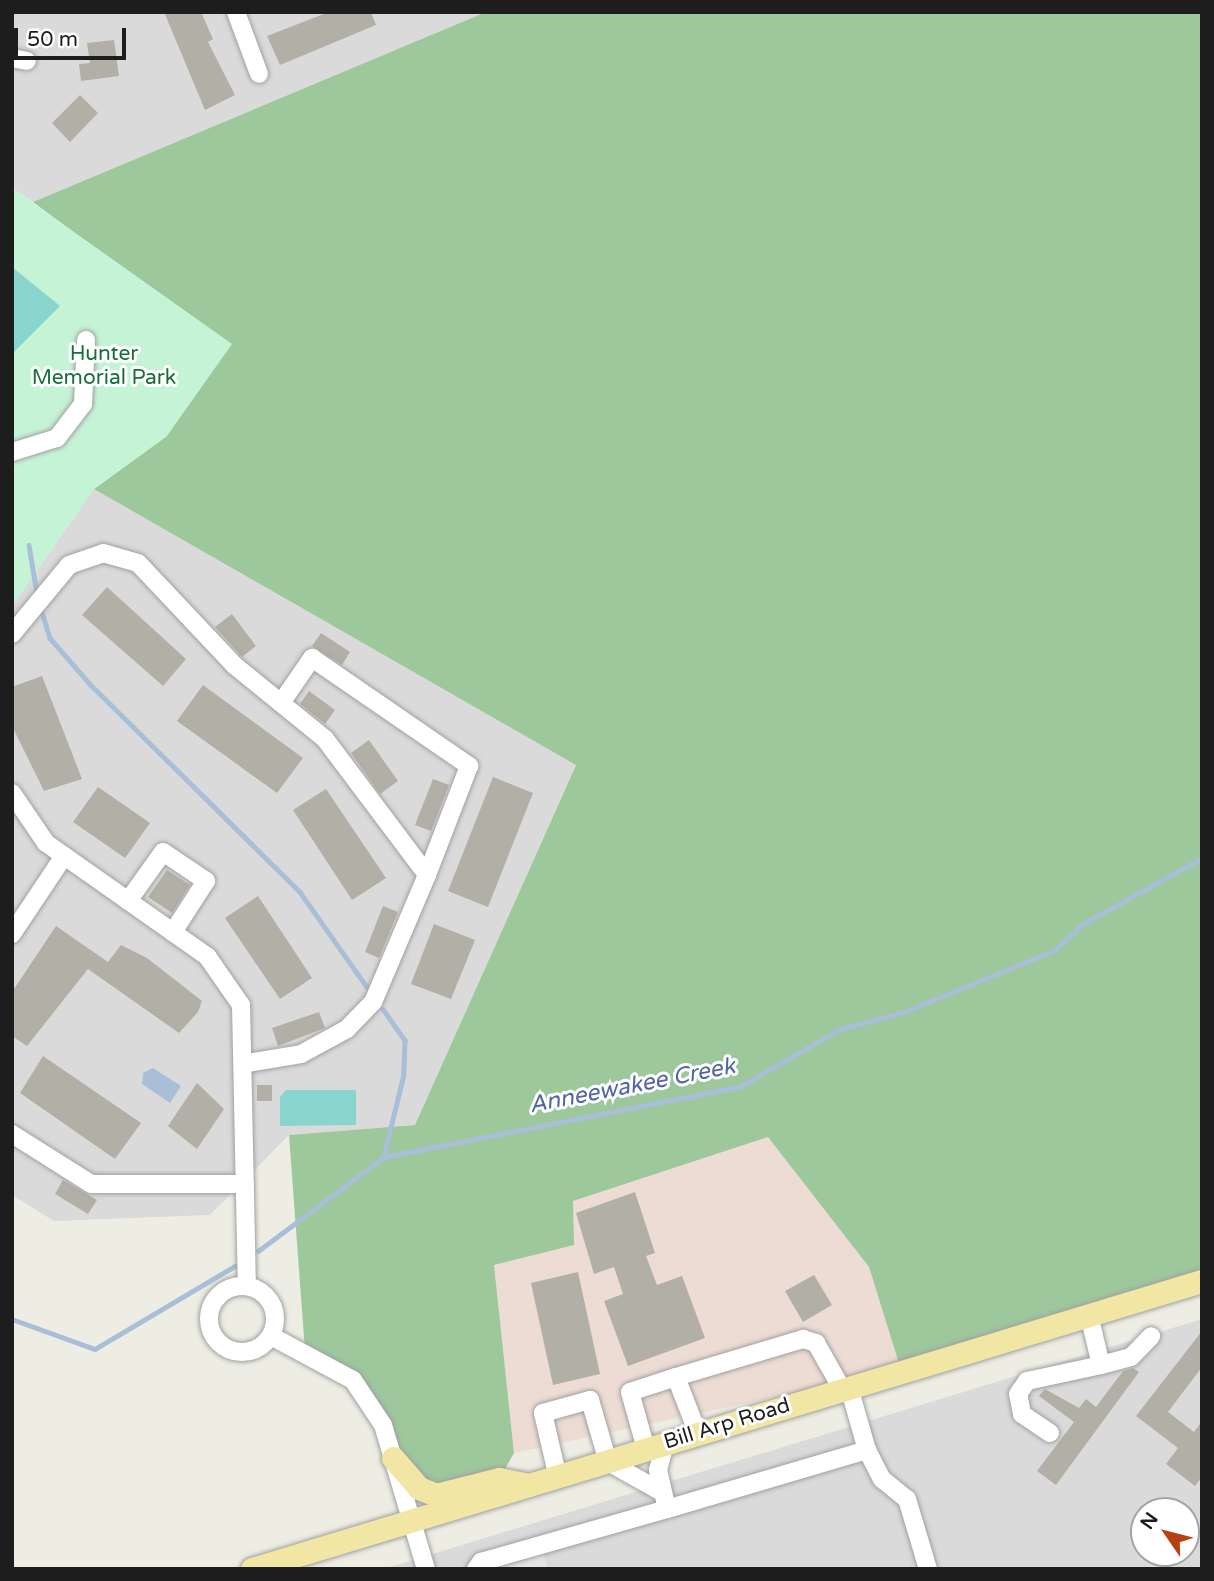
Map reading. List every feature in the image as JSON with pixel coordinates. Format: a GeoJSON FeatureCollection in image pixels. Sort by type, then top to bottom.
{"type":"FeatureCollection","features":[{"type":"Feature","properties":{"kind":"main road","name":"Bill Arp Road"},"geometry":{"type":"LineString","coordinates":[[252,1569],[533,1486],[1089,1315],[1198,1288]]}},
{"type":"Feature","properties":{"kind":"main road"},"geometry":{"type":"LineString","coordinates":[[393,1458],[419,1488],[436,1495],[499,1479],[533,1486]]}},
{"type":"Feature","properties":{"kind":"street"},"geometry":{"type":"LineString","coordinates":[[238,13],[259,74]]}},
{"type":"Feature","properties":{"kind":"street"},"geometry":{"type":"LineString","coordinates":[[12,452],[57,438],[83,404],[86,340]]}},
{"type":"Feature","properties":{"kind":"street"},"geometry":{"type":"LineString","coordinates":[[12,634],[69,565],[103,553],[138,563],[234,665],[325,739],[427,875]]}},
{"type":"Feature","properties":{"kind":"street"},"geometry":{"type":"LineString","coordinates":[[247,1063],[301,1054],[347,1029],[365,1011],[427,875],[469,766],[313,658],[281,703]]}},
{"type":"Feature","properties":{"kind":"street"},"geometry":{"type":"LineString","coordinates":[[12,793],[46,843],[207,956],[241,1005],[247,1063],[247,1284]]}},
{"type":"Feature","properties":{"kind":"street"},"geometry":{"type":"LineString","coordinates":[[128,901],[163,852],[206,881],[173,932]]}},
{"type":"Feature","properties":{"kind":"street"},"geometry":{"type":"LineString","coordinates":[[12,934],[64,856]]}},
{"type":"Feature","properties":{"kind":"street"},"geometry":{"type":"LineString","coordinates":[[12,1134],[91,1184],[144,1188],[245,1184]]}},
{"type":"Feature","properties":{"kind":"street"},"geometry":{"type":"LineString","coordinates":[[247,1284],[270,1300],[271,1336],[249,1353],[215,1341],[209,1312],[233,1285],[247,1284]]}},
{"type":"Feature","properties":{"kind":"street"},"geometry":{"type":"LineString","coordinates":[[1089,1315],[1101,1365]]}},
{"type":"Feature","properties":{"kind":"street"},"geometry":{"type":"LineString","coordinates":[[271,1336],[353,1380],[383,1424],[426,1569]]}},
{"type":"Feature","properties":{"kind":"street"},"geometry":{"type":"LineString","coordinates":[[1050,1433],[1022,1414],[1018,1394],[1027,1381],[1131,1357],[1151,1336]]}},
{"type":"Feature","properties":{"kind":"street"},"geometry":{"type":"LineString","coordinates":[[667,1509],[660,1492],[656,1446],[630,1392],[803,1339],[816,1343],[845,1388],[867,1450],[882,1479],[907,1499],[928,1569]]}},
{"type":"Feature","properties":{"kind":"street"},"geometry":{"type":"LineString","coordinates":[[676,1377],[698,1434]]}},
{"type":"Feature","properties":{"kind":"street"},"geometry":{"type":"LineString","coordinates":[[558,1478],[543,1413],[590,1400],[608,1462],[660,1492]]}},
{"type":"Feature","properties":{"kind":"street"},"geometry":{"type":"LineString","coordinates":[[476,1569],[481,1562],[867,1450]]}},
{"type":"Feature","properties":{"kind":"shaded area"},"geometry":{"type":"Polygon","coordinates":[[[12,12],[486,12],[33,202],[12,188],[12,12]]]}},
{"type":"Feature","properties":{"kind":"shaded area"},"geometry":{"type":"Polygon","coordinates":[[[12,267],[60,306],[12,354],[12,267]]]}},
{"type":"Feature","properties":{"kind":"shaded area"},"geometry":{"type":"Polygon","coordinates":[[[94,489],[576,764],[415,1125],[289,1135],[210,1215],[54,1221],[12,1195],[12,606],[94,489]]]}},
{"type":"Feature","properties":{"kind":"shaded area"},"geometry":{"type":"Polygon","coordinates":[[[153,1068],[181,1086],[170,1103],[142,1084],[143,1073],[153,1068]]]}},
{"type":"Feature","properties":{"kind":"shaded area"},"geometry":{"type":"Polygon","coordinates":[[[286,1090],[356,1090],[356,1125],[280,1126],[280,1097],[286,1090]]]}},
{"type":"Feature","properties":{"kind":"shaded area"},"geometry":{"type":"Polygon","coordinates":[[[768,1136],[869,1267],[901,1370],[514,1453],[494,1265],[573,1245],[572,1201],[768,1136]]]}},
{"type":"Feature","properties":{"kind":"shaded area"},"geometry":{"type":"Polygon","coordinates":[[[1202,1319],[1202,1569],[390,1567],[1202,1319]]]}},
{"type":"Feature","properties":{"kind":"shaded area"},"geometry":{"type":"Polygon","coordinates":[[[542,1551],[548,1569],[488,1569],[542,1551]]]}},
{"type":"Feature","properties":{"kind":"green space"},"geometry":{"type":"Polygon","coordinates":[[[486,12],[1202,12],[1202,1281],[901,1370],[869,1267],[768,1137],[573,1201],[574,1245],[494,1265],[514,1453],[499,1479],[419,1488],[353,1380],[305,1351],[289,1135],[415,1125],[576,765],[94,489],[167,436],[76,234],[33,202],[486,12]]]}},
{"type":"Feature","properties":{"kind":"green space","name":"Hunter Memorial Park"},"geometry":{"type":"Polygon","coordinates":[[[12,188],[232,344],[167,436],[94,489],[12,606],[12,188]]]}},
{"type":"Feature","properties":{"kind":"building"},"geometry":{"type":"Polygon","coordinates":[[[164,12],[201,12],[213,39],[208,42],[235,95],[205,110],[164,12]]]}},
{"type":"Feature","properties":{"kind":"building"},"geometry":{"type":"Polygon","coordinates":[[[329,12],[371,12],[376,25],[280,65],[267,36],[329,12]]]}},
{"type":"Feature","properties":{"kind":"building"},"geometry":{"type":"Polygon","coordinates":[[[114,40],[119,76],[81,81],[79,64],[90,63],[87,43],[114,40]]]}},
{"type":"Feature","properties":{"kind":"building"},"geometry":{"type":"Polygon","coordinates":[[[80,95],[98,113],[70,142],[52,123],[80,95]]]}},
{"type":"Feature","properties":{"kind":"building"},"geometry":{"type":"Polygon","coordinates":[[[107,587],[186,659],[163,686],[82,615],[107,587]]]}},
{"type":"Feature","properties":{"kind":"building"},"geometry":{"type":"Polygon","coordinates":[[[232,614],[256,646],[242,657],[215,627],[232,614]]]}},
{"type":"Feature","properties":{"kind":"building"},"geometry":{"type":"Polygon","coordinates":[[[321,633],[350,652],[342,665],[312,646],[321,633]]]}},
{"type":"Feature","properties":{"kind":"building"},"geometry":{"type":"Polygon","coordinates":[[[42,676],[82,779],[44,791],[12,726],[12,687],[42,676]]]}},
{"type":"Feature","properties":{"kind":"building"},"geometry":{"type":"Polygon","coordinates":[[[203,685],[303,758],[277,793],[177,721],[203,685]]]}},
{"type":"Feature","properties":{"kind":"building"},"geometry":{"type":"Polygon","coordinates":[[[309,691],[335,710],[325,724],[300,704],[309,691]]]}},
{"type":"Feature","properties":{"kind":"building"},"geometry":{"type":"Polygon","coordinates":[[[369,740],[398,781],[380,794],[351,753],[369,740]]]}},
{"type":"Feature","properties":{"kind":"building"},"geometry":{"type":"Polygon","coordinates":[[[493,777],[533,793],[488,907],[448,891],[493,777]]]}},
{"type":"Feature","properties":{"kind":"building"},"geometry":{"type":"Polygon","coordinates":[[[433,779],[449,785],[431,831],[415,825],[433,779]]]}},
{"type":"Feature","properties":{"kind":"building"},"geometry":{"type":"Polygon","coordinates":[[[98,787],[150,823],[125,858],[73,822],[98,787]]]}},
{"type":"Feature","properties":{"kind":"building"},"geometry":{"type":"Polygon","coordinates":[[[326,789],[386,878],[352,900],[293,810],[326,789]]]}},
{"type":"Feature","properties":{"kind":"building"},"geometry":{"type":"Polygon","coordinates":[[[167,870],[190,885],[172,913],[148,897],[167,870]]]}},
{"type":"Feature","properties":{"kind":"building"},"geometry":{"type":"Polygon","coordinates":[[[258,896],[312,978],[280,999],[225,918],[258,896]]]}},
{"type":"Feature","properties":{"kind":"building"},"geometry":{"type":"Polygon","coordinates":[[[383,906],[398,912],[379,958],[365,952],[383,906]]]}},
{"type":"Feature","properties":{"kind":"building"},"geometry":{"type":"Polygon","coordinates":[[[434,924],[475,940],[451,999],[411,984],[434,924]]]}},
{"type":"Feature","properties":{"kind":"building"},"geometry":{"type":"Polygon","coordinates":[[[56,926],[108,962],[121,945],[147,958],[202,1001],[198,1012],[179,1033],[88,969],[27,1046],[12,1036],[12,992],[56,926]]]}},
{"type":"Feature","properties":{"kind":"building"},"geometry":{"type":"Polygon","coordinates":[[[319,1012],[325,1028],[278,1046],[272,1028],[319,1012]]]}},
{"type":"Feature","properties":{"kind":"building"},"geometry":{"type":"Polygon","coordinates":[[[43,1056],[141,1123],[115,1159],[20,1093],[43,1056]]]}},
{"type":"Feature","properties":{"kind":"building"},"geometry":{"type":"Polygon","coordinates":[[[197,1083],[224,1109],[197,1149],[168,1126],[197,1083]]]}},
{"type":"Feature","properties":{"kind":"building"},"geometry":{"type":"Polygon","coordinates":[[[257,1085],[272,1085],[272,1101],[257,1101],[257,1085]]]}},
{"type":"Feature","properties":{"kind":"building"},"geometry":{"type":"Polygon","coordinates":[[[63,1180],[97,1200],[88,1214],[55,1194],[63,1180]]]}},
{"type":"Feature","properties":{"kind":"building"},"geometry":{"type":"Polygon","coordinates":[[[635,1192],[655,1253],[646,1256],[657,1285],[682,1276],[705,1338],[628,1366],[604,1301],[623,1294],[614,1267],[594,1274],[576,1213],[635,1192]]]}},
{"type":"Feature","properties":{"kind":"building"},"geometry":{"type":"Polygon","coordinates":[[[578,1272],[600,1374],[553,1385],[531,1283],[578,1272]]]}},
{"type":"Feature","properties":{"kind":"building"},"geometry":{"type":"Polygon","coordinates":[[[814,1275],[832,1305],[803,1322],[785,1291],[814,1275]]]}},
{"type":"Feature","properties":{"kind":"building"},"geometry":{"type":"Polygon","coordinates":[[[1202,1331],[1202,1367],[1168,1412],[1194,1432],[1202,1421],[1202,1477],[1195,1486],[1166,1464],[1178,1448],[1136,1416],[1202,1331]]]}},
{"type":"Feature","properties":{"kind":"building"},"geometry":{"type":"Polygon","coordinates":[[[1133,1368],[1139,1372],[1056,1485],[1037,1471],[1074,1422],[1039,1396],[1045,1389],[1079,1408],[1086,1399],[1096,1407],[1123,1371],[1133,1368]]]}},
{"type":"Feature","properties":{"kind":"waterway"},"geometry":{"type":"LineString","coordinates":[[29,545],[37,594]]}},
{"type":"Feature","properties":{"kind":"waterway"},"geometry":{"type":"LineString","coordinates":[[42,612],[50,638],[90,684],[300,892],[367,987]]}},
{"type":"Feature","properties":{"kind":"waterway","name":"Anneewakee Creek"},"geometry":{"type":"LineString","coordinates":[[258,1251],[384,1157],[741,1086],[840,1029],[904,1012],[1055,950],[1083,924],[1202,858]]}},
{"type":"Feature","properties":{"kind":"waterway"},"geometry":{"type":"LineString","coordinates":[[383,1009],[405,1040],[404,1075],[384,1156]]}},
{"type":"Feature","properties":{"kind":"waterway","name":"Anneewakee Creek"},"geometry":{"type":"LineString","coordinates":[[12,1319],[95,1349],[235,1266]]}}]}
